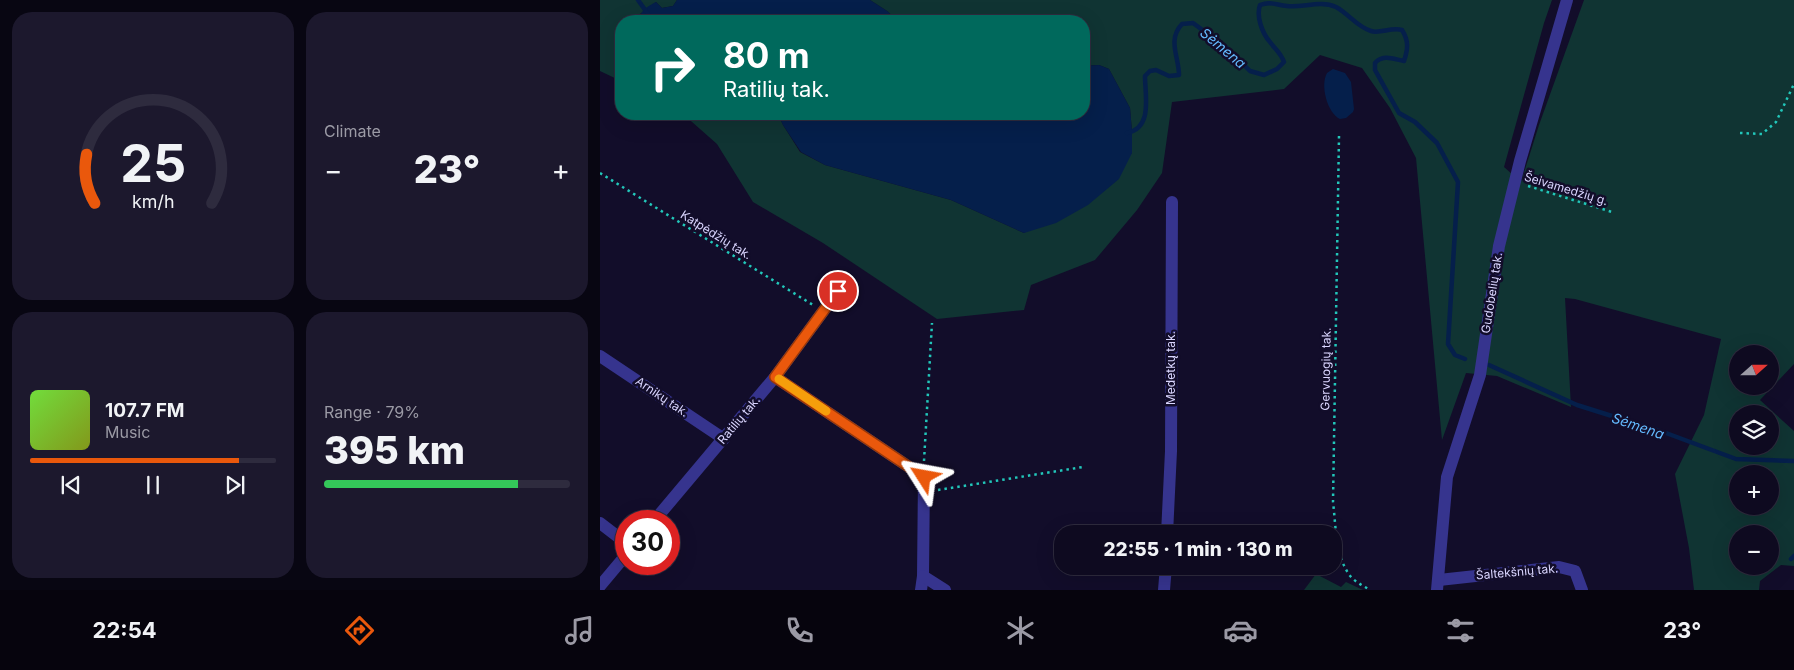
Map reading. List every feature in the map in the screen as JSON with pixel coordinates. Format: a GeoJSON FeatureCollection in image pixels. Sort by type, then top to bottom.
{"type":"FeatureCollection","features":[{"type":"Feature","properties":{"kind":"street","name":"Gudobelių tak."},"geometry":{"type":"LineString","coordinates":[[1438,585],[1448,477],[1480,375],[1499,246],[1515,182],[1567,0]]}},
{"type":"Feature","properties":{"kind":"street","name":"Medetkų tak."},"geometry":{"type":"LineString","coordinates":[[1167,525],[1171,451],[1172,202]]}},
{"type":"Feature","properties":{"kind":"street","name":"Ratilių tak."},"geometry":{"type":"LineString","coordinates":[[663,510],[775,377],[838,291]]}},
{"type":"Feature","properties":{"kind":"street","name":"Arnikų tak."},"geometry":{"type":"LineString","coordinates":[[600,356],[724,439]]}},
{"type":"Feature","properties":{"kind":"street"},"geometry":{"type":"LineString","coordinates":[[775,377],[924,477],[923,576],[921,590]]}},
{"type":"Feature","properties":{"kind":"street"},"geometry":{"type":"LineString","coordinates":[[600,523],[615,535]]}},
{"type":"Feature","properties":{"kind":"street","name":"Šaltekšnių tak."},"geometry":{"type":"LineString","coordinates":[[1438,585],[1560,567],[1575,571],[1582,590]]}},
{"type":"Feature","properties":{"kind":"street"},"geometry":{"type":"LineString","coordinates":[[600,586],[615,568]]}},
{"type":"Feature","properties":{"kind":"street"},"geometry":{"type":"LineString","coordinates":[[1164,590],[1165,575]]}},
{"type":"Feature","properties":{"kind":"street"},"geometry":{"type":"LineString","coordinates":[[923,576],[945,590]]}},
{"type":"Feature","properties":{"kind":"path"},"geometry":{"type":"LineString","coordinates":[[1740,132],[1762,134],[1776,122],[1794,84]]}},
{"type":"Feature","properties":{"kind":"path","name":"Gervuogių tak."},"geometry":{"type":"LineString","coordinates":[[1339,136],[1333,502],[1339,553],[1348,573],[1356,582],[1370,590]]}},
{"type":"Feature","properties":{"kind":"path","name":"Katpėdžių tak."},"geometry":{"type":"LineString","coordinates":[[600,173],[822,311]]}},
{"type":"Feature","properties":{"kind":"path","name":"Šeivamedžių g."},"geometry":{"type":"LineString","coordinates":[[1515,182],[1612,212]]}},
{"type":"Feature","properties":{"kind":"path"},"geometry":{"type":"LineString","coordinates":[[924,477],[932,323]]}},
{"type":"Feature","properties":{"kind":"path"},"geometry":{"type":"LineString","coordinates":[[924,493],[1083,467]]}},
{"type":"Feature","properties":{"kind":"green space"},"geometry":{"type":"Polygon","coordinates":[[[600,0],[677,0],[673,6],[662,8],[656,2],[640,15],[615,15],[615,78],[600,71],[600,0]]]}},
{"type":"Feature","properties":{"kind":"green space"},"geometry":{"type":"Polygon","coordinates":[[[870,0],[1552,0],[1504,167],[1521,182],[1539,125],[1584,0],[1794,0],[1794,364],[1779,380],[1779,345],[1729,345],[1729,395],[1765,395],[1760,400],[1765,405],[1729,405],[1729,455],[1779,455],[1779,417],[1794,431],[1794,566],[1779,567],[1779,525],[1729,525],[1729,575],[1768,575],[1760,581],[1759,590],[1694,590],[1689,548],[1675,474],[1704,415],[1721,339],[1575,299],[1565,298],[1571,407],[1497,376],[1466,373],[1442,440],[1416,158],[1390,108],[1362,68],[1320,55],[1284,89],[1172,102],[1162,173],[1137,210],[1095,260],[1031,285],[1024,310],[937,319],[823,243],[753,202],[717,144],[690,120],[781,120],[800,152],[825,165],[951,200],[1024,233],[1132,153],[1130,108],[1109,69],[1099,65],[1090,66],[1090,15],[891,15],[870,0]]]}},
{"type":"Feature","properties":{"kind":"green space"},"geometry":{"type":"Polygon","coordinates":[[[1315,575],[1318,575],[1341,587],[1346,582],[1363,590],[1304,590],[1315,575]]]}},
{"type":"Feature","properties":{"kind":"water"},"geometry":{"type":"Polygon","coordinates":[[[677,0],[870,0],[891,15],[641,15],[642,11],[656,2],[662,8],[673,6],[677,0]]]}},
{"type":"Feature","properties":{"kind":"water"},"geometry":{"type":"Polygon","coordinates":[[[1099,65],[1109,69],[1130,108],[1132,153],[1119,179],[1088,205],[1056,223],[1024,233],[951,200],[825,165],[801,152],[781,120],[1090,120],[1090,66],[1099,65]]]}},
{"type":"Feature","properties":{"kind":"water"},"geometry":{"type":"Polygon","coordinates":[[[1333,69],[1345,73],[1351,82],[1354,109],[1346,118],[1340,119],[1335,116],[1326,98],[1325,78],[1327,73],[1333,69]]]}},
{"type":"Feature","properties":{"kind":"waterway","name":"Sėmena"},"geometry":{"type":"LineString","coordinates":[[638,0],[649,15]]}},
{"type":"Feature","properties":{"kind":"waterway","name":"Sėmena"},"geometry":{"type":"LineString","coordinates":[[1127,133],[1141,125],[1144,118],[1146,110],[1145,76],[1150,71],[1156,70],[1169,76],[1179,75],[1174,42],[1175,36],[1182,24],[1193,23],[1227,48],[1250,71],[1264,75],[1277,69],[1284,62],[1262,29],[1259,19],[1260,5],[1270,3],[1283,6],[1330,5],[1341,10],[1361,27],[1371,31],[1402,30],[1407,45],[1404,61],[1388,58],[1381,59],[1375,63],[1375,70],[1399,113],[1415,122],[1437,143],[1458,182],[1448,344],[1455,355],[1465,359]]}},
{"type":"Feature","properties":{"kind":"waterway","name":"Sėmena"},"geometry":{"type":"LineString","coordinates":[[1489,365],[1577,405],[1666,433],[1736,459],[1794,461]]}},
{"type":"Feature","properties":{"kind":"waterway"},"geometry":{"type":"LineString","coordinates":[[1791,559],[1794,556]]}},
{"type":"Feature","properties":{"kind":"slow traffic"},"geometry":{"type":"LineString","coordinates":[[779,379],[826,411]]}},
{"type":"Feature","properties":{"kind":"route"},"geometry":{"type":"LineString","coordinates":[[838,291],[775,377],[924,477]]}}]}
